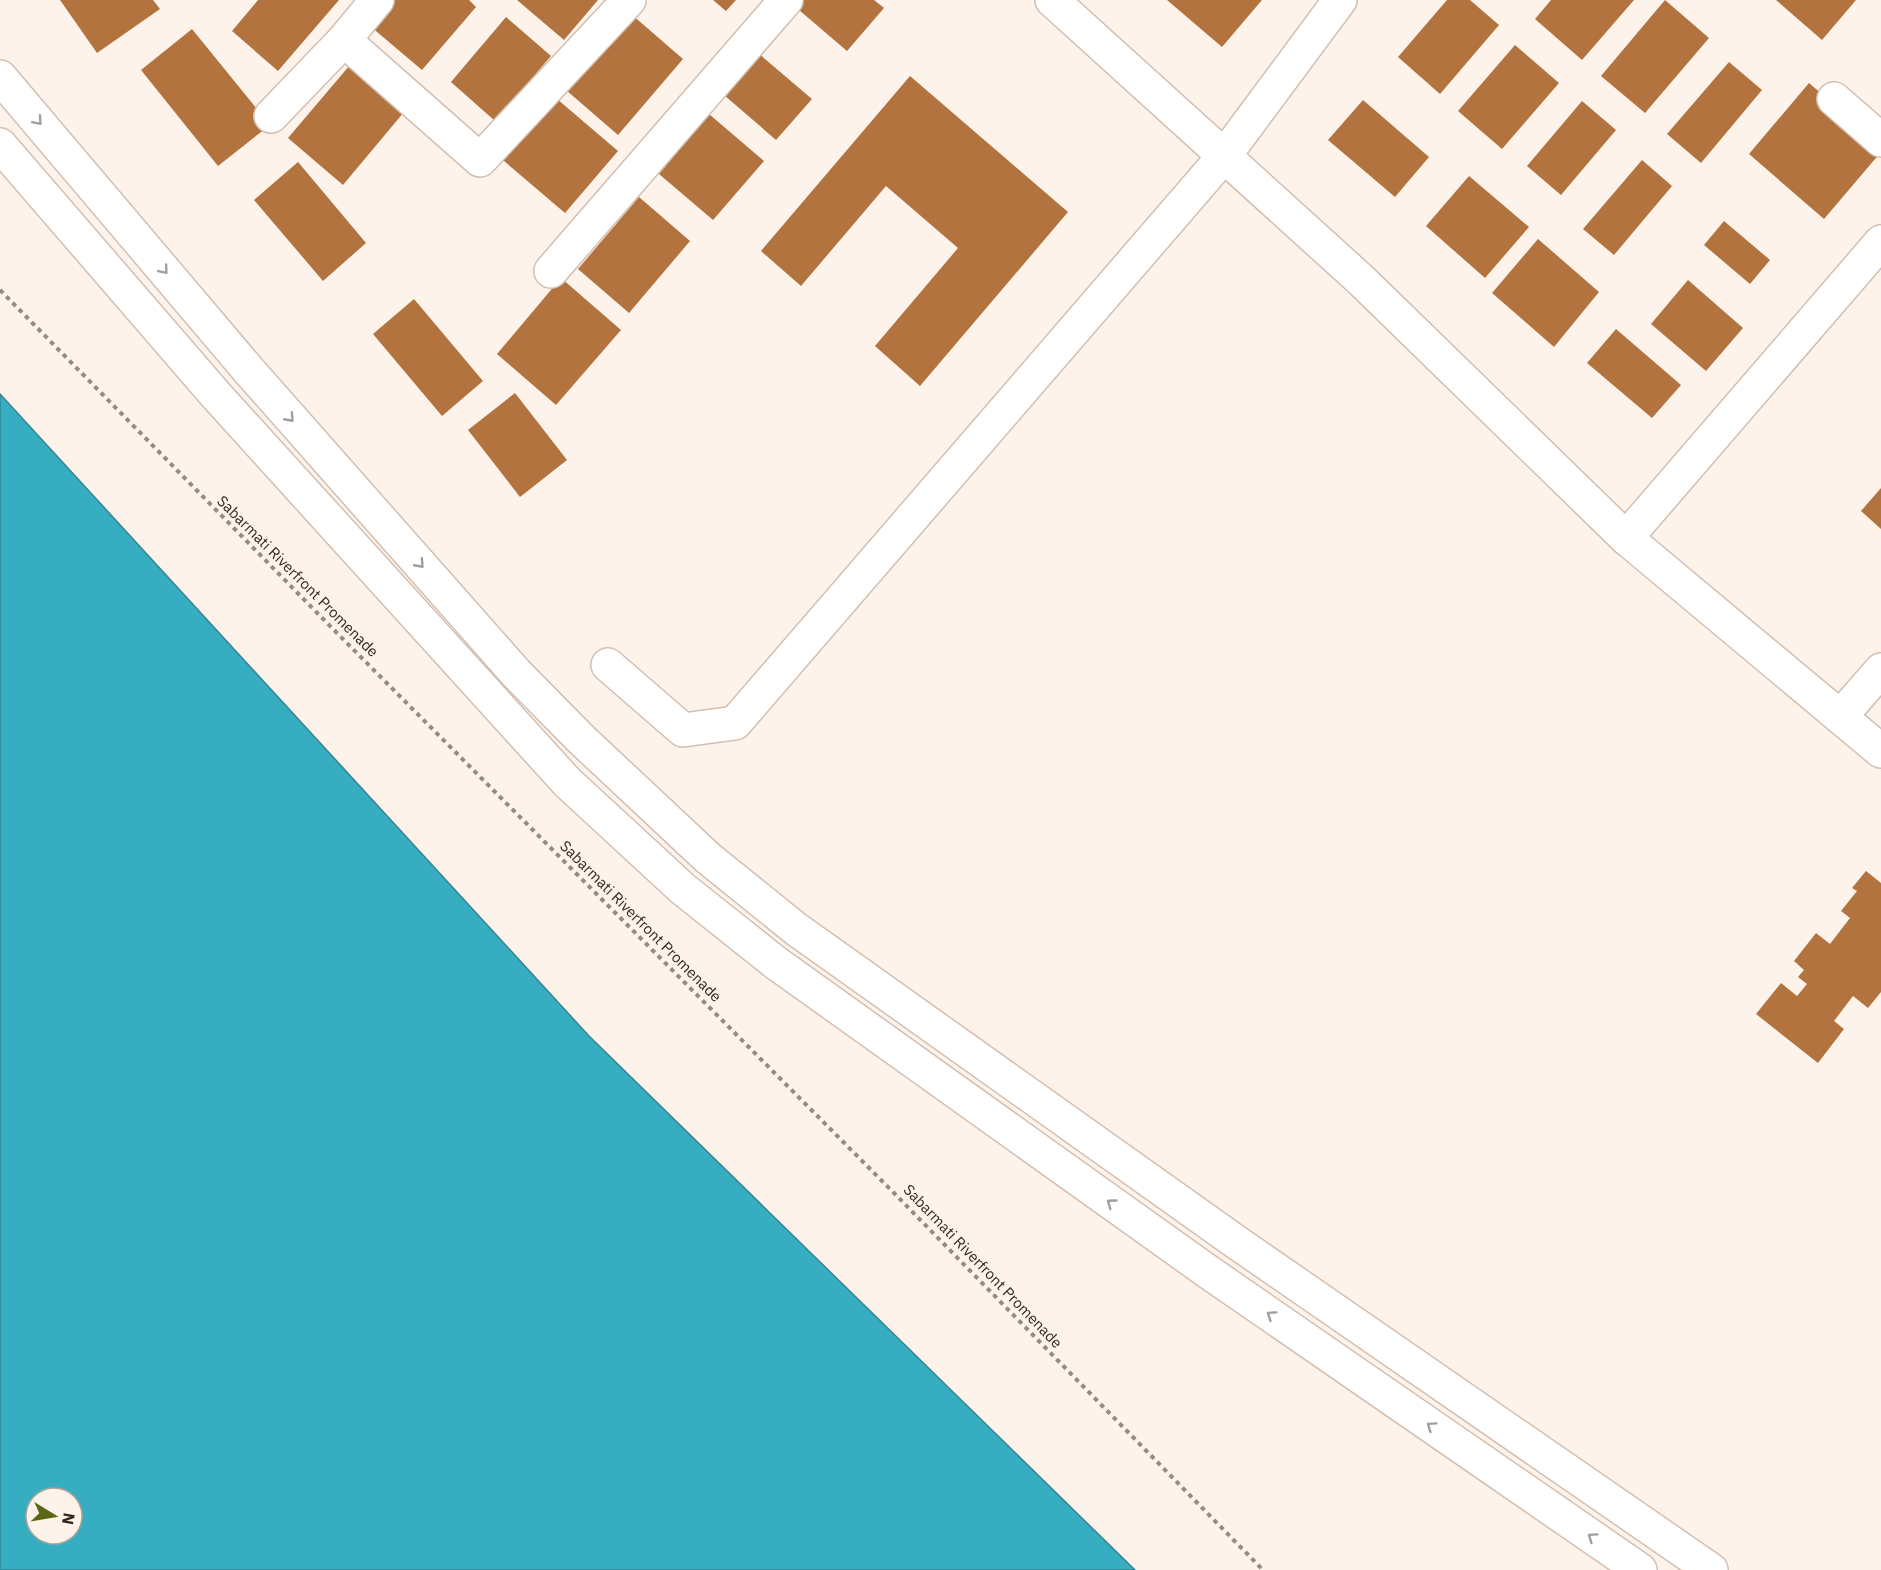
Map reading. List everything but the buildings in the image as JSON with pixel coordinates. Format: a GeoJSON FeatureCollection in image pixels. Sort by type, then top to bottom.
{"type":"FeatureCollection","features":[{"type":"Feature","properties":{"kind":"street"},"geometry":{"type":"LineString","coordinates":[[271,116],[344,40],[377,0]]}},
{"type":"Feature","properties":{"kind":"street"},"geometry":{"type":"LineString","coordinates":[[344,40],[480,160],[629,0]]}},
{"type":"Feature","properties":{"kind":"street"},"geometry":{"type":"LineString","coordinates":[[551,272],[786,0]]}},
{"type":"Feature","properties":{"kind":"street"},"geometry":{"type":"LineString","coordinates":[[608,665],[683,730],[735,723],[1225,155],[1340,0]]}},
{"type":"Feature","properties":{"kind":"street"},"geometry":{"type":"LineString","coordinates":[[1061,2],[1361,280],[1626,538],[1881,751]]}},
{"type":"Feature","properties":{"kind":"street"},"geometry":{"type":"LineString","coordinates":[[0,76],[250,374],[516,674],[581,739],[708,858],[796,929],[1206,1221],[1711,1570]]}},
{"type":"Feature","properties":{"kind":"street"},"geometry":{"type":"LineString","coordinates":[[1834,99],[1881,140]]}},
{"type":"Feature","properties":{"kind":"street"},"geometry":{"type":"LineString","coordinates":[[0,145],[215,394],[567,782],[683,890],[776,963],[1207,1272],[1640,1570]]}},
{"type":"Feature","properties":{"kind":"street"},"geometry":{"type":"LineString","coordinates":[[1626,538],[1881,242]]}},
{"type":"Feature","properties":{"kind":"street"},"geometry":{"type":"LineString","coordinates":[[1840,717],[1881,670]]}},
{"type":"Feature","properties":{"kind":"path","name":"Sabarmati Riverfront Promenade"},"geometry":{"type":"LineString","coordinates":[[0,290],[332,628],[893,1192],[1263,1570]]}},
{"type":"Feature","properties":{"kind":"water"},"geometry":{"type":"Polygon","coordinates":[[[0,394],[589,1036],[1135,1570],[0,1570],[0,394]]]}}]}
